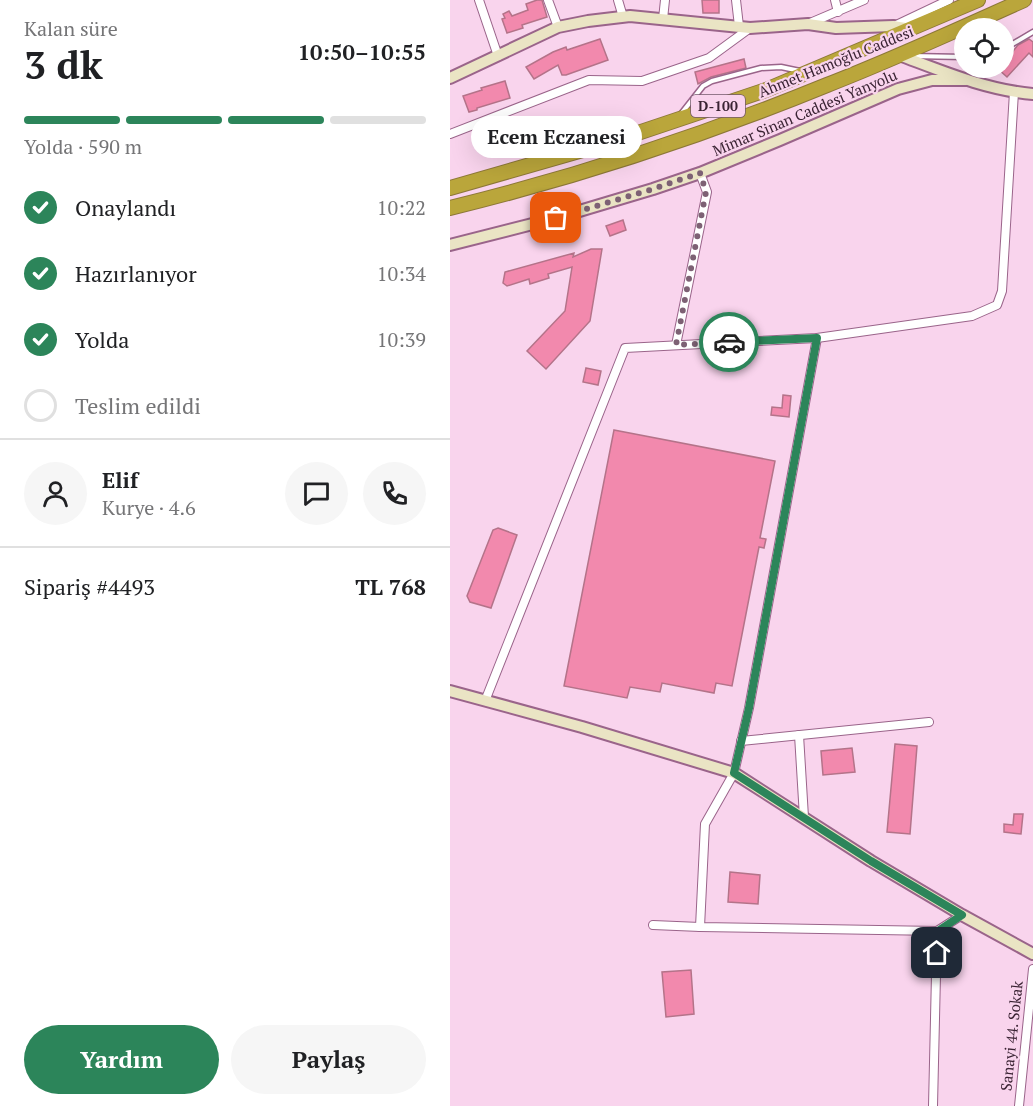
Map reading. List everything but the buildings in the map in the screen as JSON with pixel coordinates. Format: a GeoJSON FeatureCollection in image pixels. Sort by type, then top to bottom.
{"type":"FeatureCollection","features":[{"type":"Feature","properties":{"kind":"highway","name":"Ahmet Hamoğlu Caddesi"},"geometry":{"type":"LineString","coordinates":[[450,188],[603,144],[766,90],[978,0]]}},
{"type":"Feature","properties":{"kind":"highway","name":"Ahmet Hamoğlu Caddesi"},"geometry":{"type":"LineString","coordinates":[[450,208],[632,155],[729,123],[899,56],[1024,0]]}},
{"type":"Feature","properties":{"kind":"main road"},"geometry":{"type":"LineString","coordinates":[[450,78],[558,27],[623,17],[745,27],[808,24],[836,28],[893,26],[911,29]]}},
{"type":"Feature","properties":{"kind":"main road"},"geometry":{"type":"LineString","coordinates":[[899,56],[966,80],[1014,92],[1033,94]]}},
{"type":"Feature","properties":{"kind":"main road","name":"Mimar Sinan Caddesi Yanyolu"},"geometry":{"type":"LineString","coordinates":[[450,246],[556,218],[700,173],[898,89],[932,81],[966,80]]}},
{"type":"Feature","properties":{"kind":"main road"},"geometry":{"type":"LineString","coordinates":[[450,691],[582,727],[734,773],[871,861],[1033,954]]}},
{"type":"Feature","properties":{"kind":"street"},"geometry":{"type":"LineString","coordinates":[[479,0],[498,56]]}},
{"type":"Feature","properties":{"kind":"street"},"geometry":{"type":"LineString","coordinates":[[548,0],[558,27]]}},
{"type":"Feature","properties":{"kind":"street"},"geometry":{"type":"LineString","coordinates":[[618,0],[623,17]]}},
{"type":"Feature","properties":{"kind":"street"},"geometry":{"type":"LineString","coordinates":[[663,19],[664,0]]}},
{"type":"Feature","properties":{"kind":"street"},"geometry":{"type":"LineString","coordinates":[[450,134],[589,80],[642,81],[709,58],[745,27],[736,0]]}},
{"type":"Feature","properties":{"kind":"street"},"geometry":{"type":"LineString","coordinates":[[835,0],[838,12]]}},
{"type":"Feature","properties":{"kind":"street"},"geometry":{"type":"LineString","coordinates":[[808,24],[864,0]]}},
{"type":"Feature","properties":{"kind":"street"},"geometry":{"type":"LineString","coordinates":[[893,26],[949,0]]}},
{"type":"Feature","properties":{"kind":"street"},"geometry":{"type":"LineString","coordinates":[[485,701],[625,348],[817,338],[972,316],[997,305],[1002,291],[1014,92]]}},
{"type":"Feature","properties":{"kind":"street"},"geometry":{"type":"LineString","coordinates":[[676,345],[706,192],[700,173]]}},
{"type":"Feature","properties":{"kind":"street"},"geometry":{"type":"LineString","coordinates":[[700,927],[705,824],[734,773],[817,338]]}},
{"type":"Feature","properties":{"kind":"street"},"geometry":{"type":"LineString","coordinates":[[741,741],[929,722]]}},
{"type":"Feature","properties":{"kind":"street"},"geometry":{"type":"LineString","coordinates":[[799,735],[804,817]]}},
{"type":"Feature","properties":{"kind":"street"},"geometry":{"type":"LineString","coordinates":[[653,925],[938,931],[962,915]]}},
{"type":"Feature","properties":{"kind":"street"},"geometry":{"type":"LineString","coordinates":[[933,1106],[938,931]]}},
{"type":"Feature","properties":{"kind":"street","name":"Sanayi 44. Sokak"},"geometry":{"type":"LineString","coordinates":[[1019,1106],[1033,969]]}},
{"type":"Feature","properties":{"kind":"lane"},"geometry":{"type":"LineString","coordinates":[[1014,44],[1033,32]]}},
{"type":"Feature","properties":{"kind":"lane"},"geometry":{"type":"LineString","coordinates":[[899,56],[954,57]]}},
{"type":"Feature","properties":{"kind":"lane"},"geometry":{"type":"LineString","coordinates":[[679,119],[692,98],[703,86],[712,81],[761,68],[781,67],[810,73]]}},
{"type":"Feature","properties":{"kind":"way so far"},"geometry":{"type":"LineString","coordinates":[[556,218],[700,173],[706,192],[676,345],[729,342]]}},
{"type":"Feature","properties":{"kind":"place","name":"Ecem Eczanesi"},"geometry":{"type":"Point","coordinates":[556,218]}},
{"type":"Feature","properties":{"kind":"route"},"geometry":{"type":"LineString","coordinates":[[729,342],[817,338],[749,708],[734,773],[871,861],[962,915],[938,931],[937,953]]}}]}
